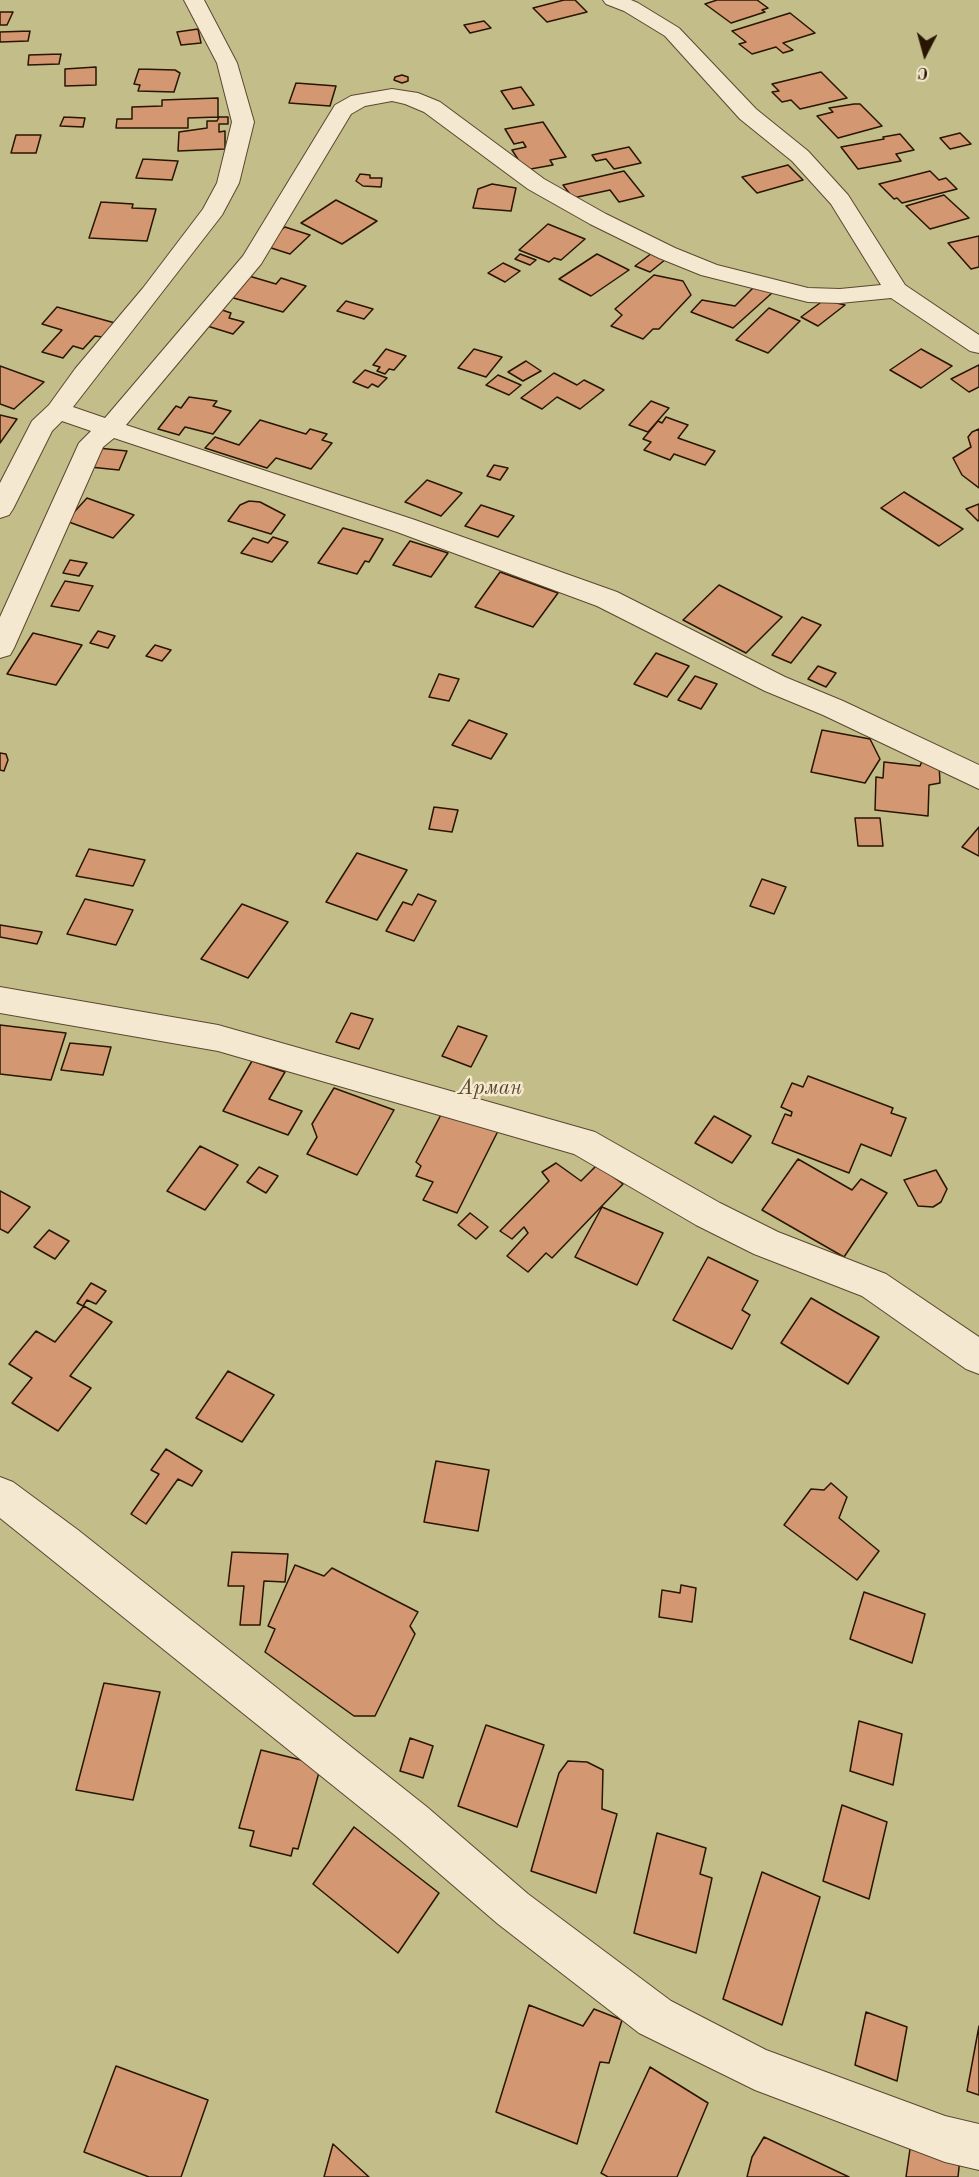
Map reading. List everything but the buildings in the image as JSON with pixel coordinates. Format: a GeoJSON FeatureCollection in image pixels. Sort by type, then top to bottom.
{"type":"FeatureCollection","features":[{"type":"Feature","properties":{"kind":"street"},"geometry":{"type":"LineString","coordinates":[[0,509],[41,427],[58,411],[84,374],[151,293],[214,210],[228,183],[243,122],[227,63],[194,0]]}},
{"type":"Feature","properties":{"kind":"street"},"geometry":{"type":"LineString","coordinates":[[613,0],[631,7],[672,32],[748,114],[800,156],[840,200],[896,290],[979,345]]}},
{"type":"Feature","properties":{"kind":"street"},"geometry":{"type":"LineString","coordinates":[[0,648],[92,443],[109,429],[253,259],[343,110],[374,97],[392,95],[410,98],[432,107],[536,184],[598,219],[666,253],[709,270],[808,295],[840,296],[896,290]]}},
{"type":"Feature","properties":{"kind":"street"},"geometry":{"type":"LineString","coordinates":[[58,411],[406,526],[607,599],[774,684],[833,708],[979,778]]}},
{"type":"Feature","properties":{"kind":"street"},"geometry":{"type":"LineString","coordinates":[[0,1000],[218,1038],[583,1142],[708,1214],[766,1243],[874,1285],[979,1357]]}},
{"type":"Feature","properties":{"kind":"street"},"geometry":{"type":"LineString","coordinates":[[0,1495],[92,1565],[403,1815],[513,1909],[655,2017],[755,2068],[945,2139],[979,2147]]}},
{"type":"Feature","properties":{"kind":"green space","name":"Арман"},"geometry":{"type":"Polygon","coordinates":[[[0,0],[979,0],[979,2177],[0,2177],[0,0]]]}}]}
